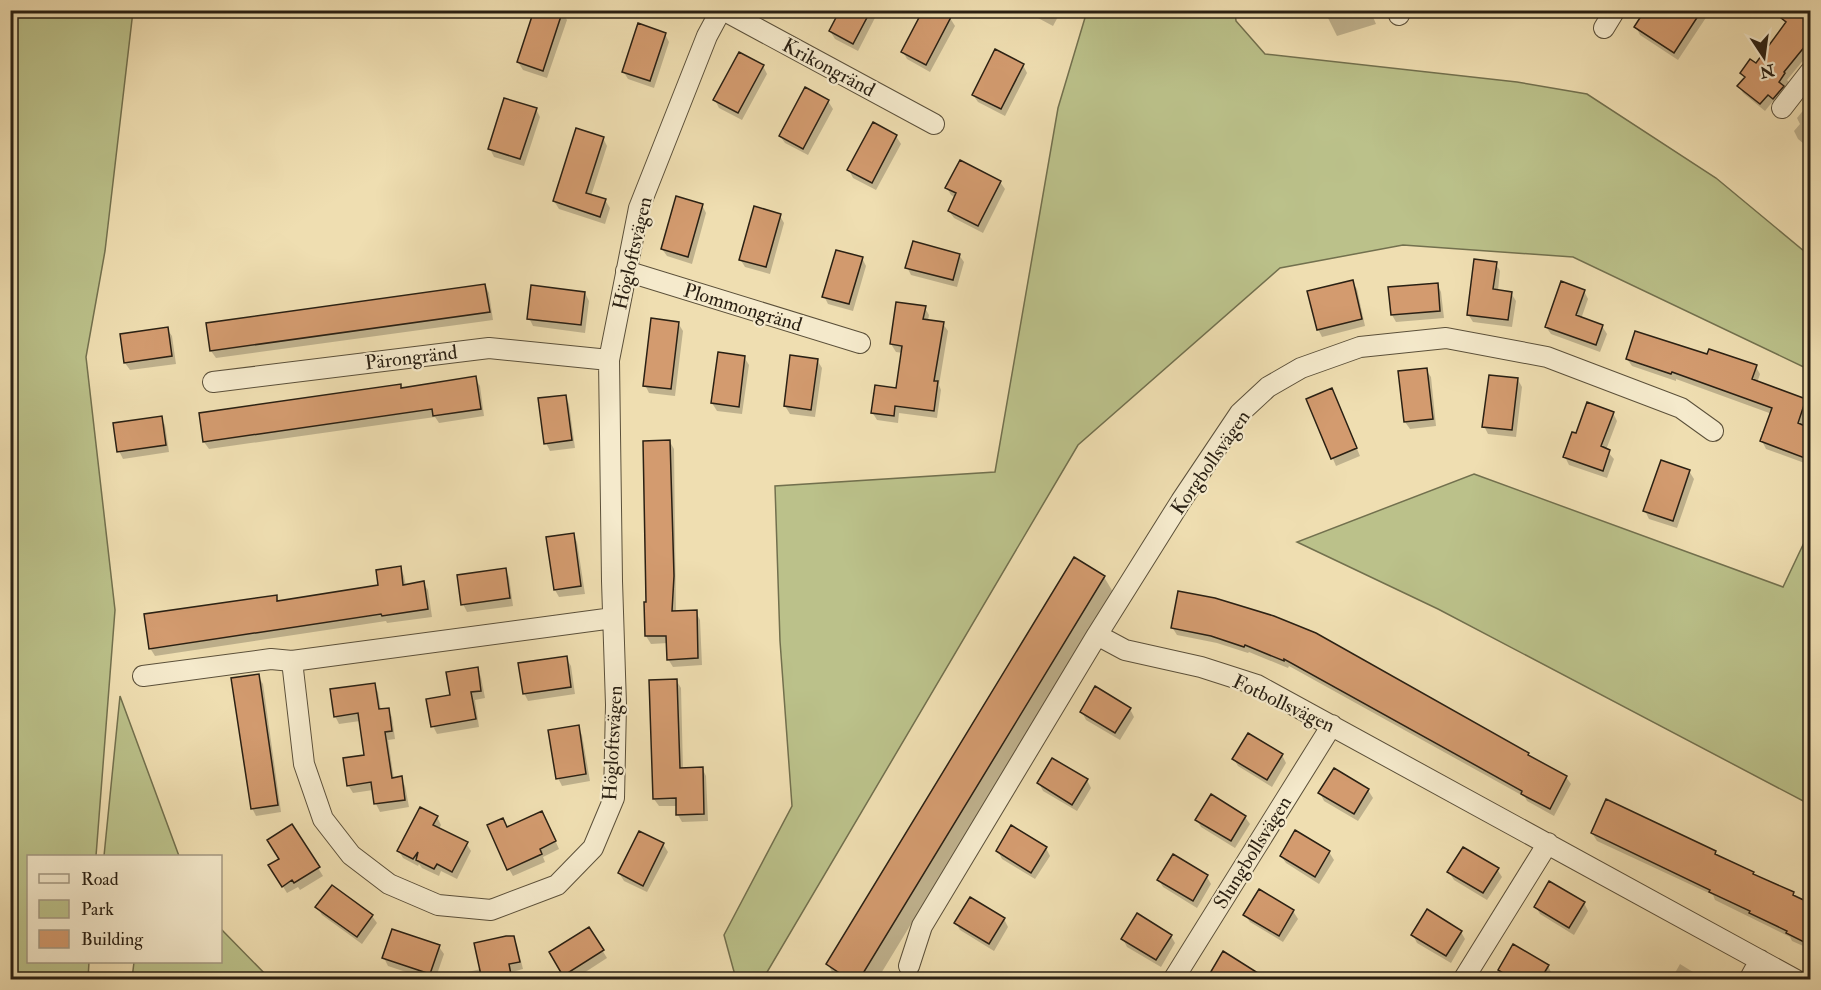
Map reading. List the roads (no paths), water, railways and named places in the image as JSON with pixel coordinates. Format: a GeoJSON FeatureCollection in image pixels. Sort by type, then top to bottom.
{"type":"FeatureCollection","features":[{"type":"Feature","properties":{"kind":"street","name":"Krikongränd"},"geometry":{"type":"LineString","coordinates":[[722,10],[934,124]]}},
{"type":"Feature","properties":{"kind":"street","name":"Högloftsvägen"},"geometry":{"type":"LineString","coordinates":[[292,661],[304,764],[323,819],[351,855],[389,884],[438,905],[491,910],[557,885],[593,848],[614,798],[616,705],[609,360],[639,208],[707,36],[722,10]]}},
{"type":"Feature","properties":{"kind":"street"},"geometry":{"type":"LineString","coordinates":[[1604,28],[1615,10]]}},
{"type":"Feature","properties":{"kind":"street"},"geometry":{"type":"LineString","coordinates":[[1782,108],[1810,72]]}},
{"type":"Feature","properties":{"kind":"street","name":"Plommongränd"},"geometry":{"type":"LineString","coordinates":[[626,271],[860,343]]}},
{"type":"Feature","properties":{"kind":"street","name":"Korgbollsvägen"},"geometry":{"type":"LineString","coordinates":[[1097,635],[1180,501],[1240,413],[1268,387],[1301,368],[1360,347],[1446,338],[1547,357],[1681,408],[1713,431]]}},
{"type":"Feature","properties":{"kind":"street","name":"Pärongränd"},"geometry":{"type":"LineString","coordinates":[[213,382],[489,348],[609,360]]}},
{"type":"Feature","properties":{"kind":"street"},"geometry":{"type":"LineString","coordinates":[[143,676],[271,659],[292,661],[613,618]]}},
{"type":"Feature","properties":{"kind":"street"},"geometry":{"type":"LineString","coordinates":[[909,966],[922,926],[1097,635]]}},
{"type":"Feature","properties":{"kind":"street","name":"Fotbollsvägen"},"geometry":{"type":"LineString","coordinates":[[1097,635],[1125,650],[1201,667],[1257,685],[1796,980]]}},
{"type":"Feature","properties":{"kind":"street","name":"Slungbollsvägen"},"geometry":{"type":"LineString","coordinates":[[1173,980],[1332,725]]}},
{"type":"Feature","properties":{"kind":"street"},"geometry":{"type":"LineString","coordinates":[[1463,980],[1548,843]]}},
{"type":"Feature","properties":{"kind":"street"},"geometry":{"type":"LineString","coordinates":[[1749,980],[1760,960]]}}]}
